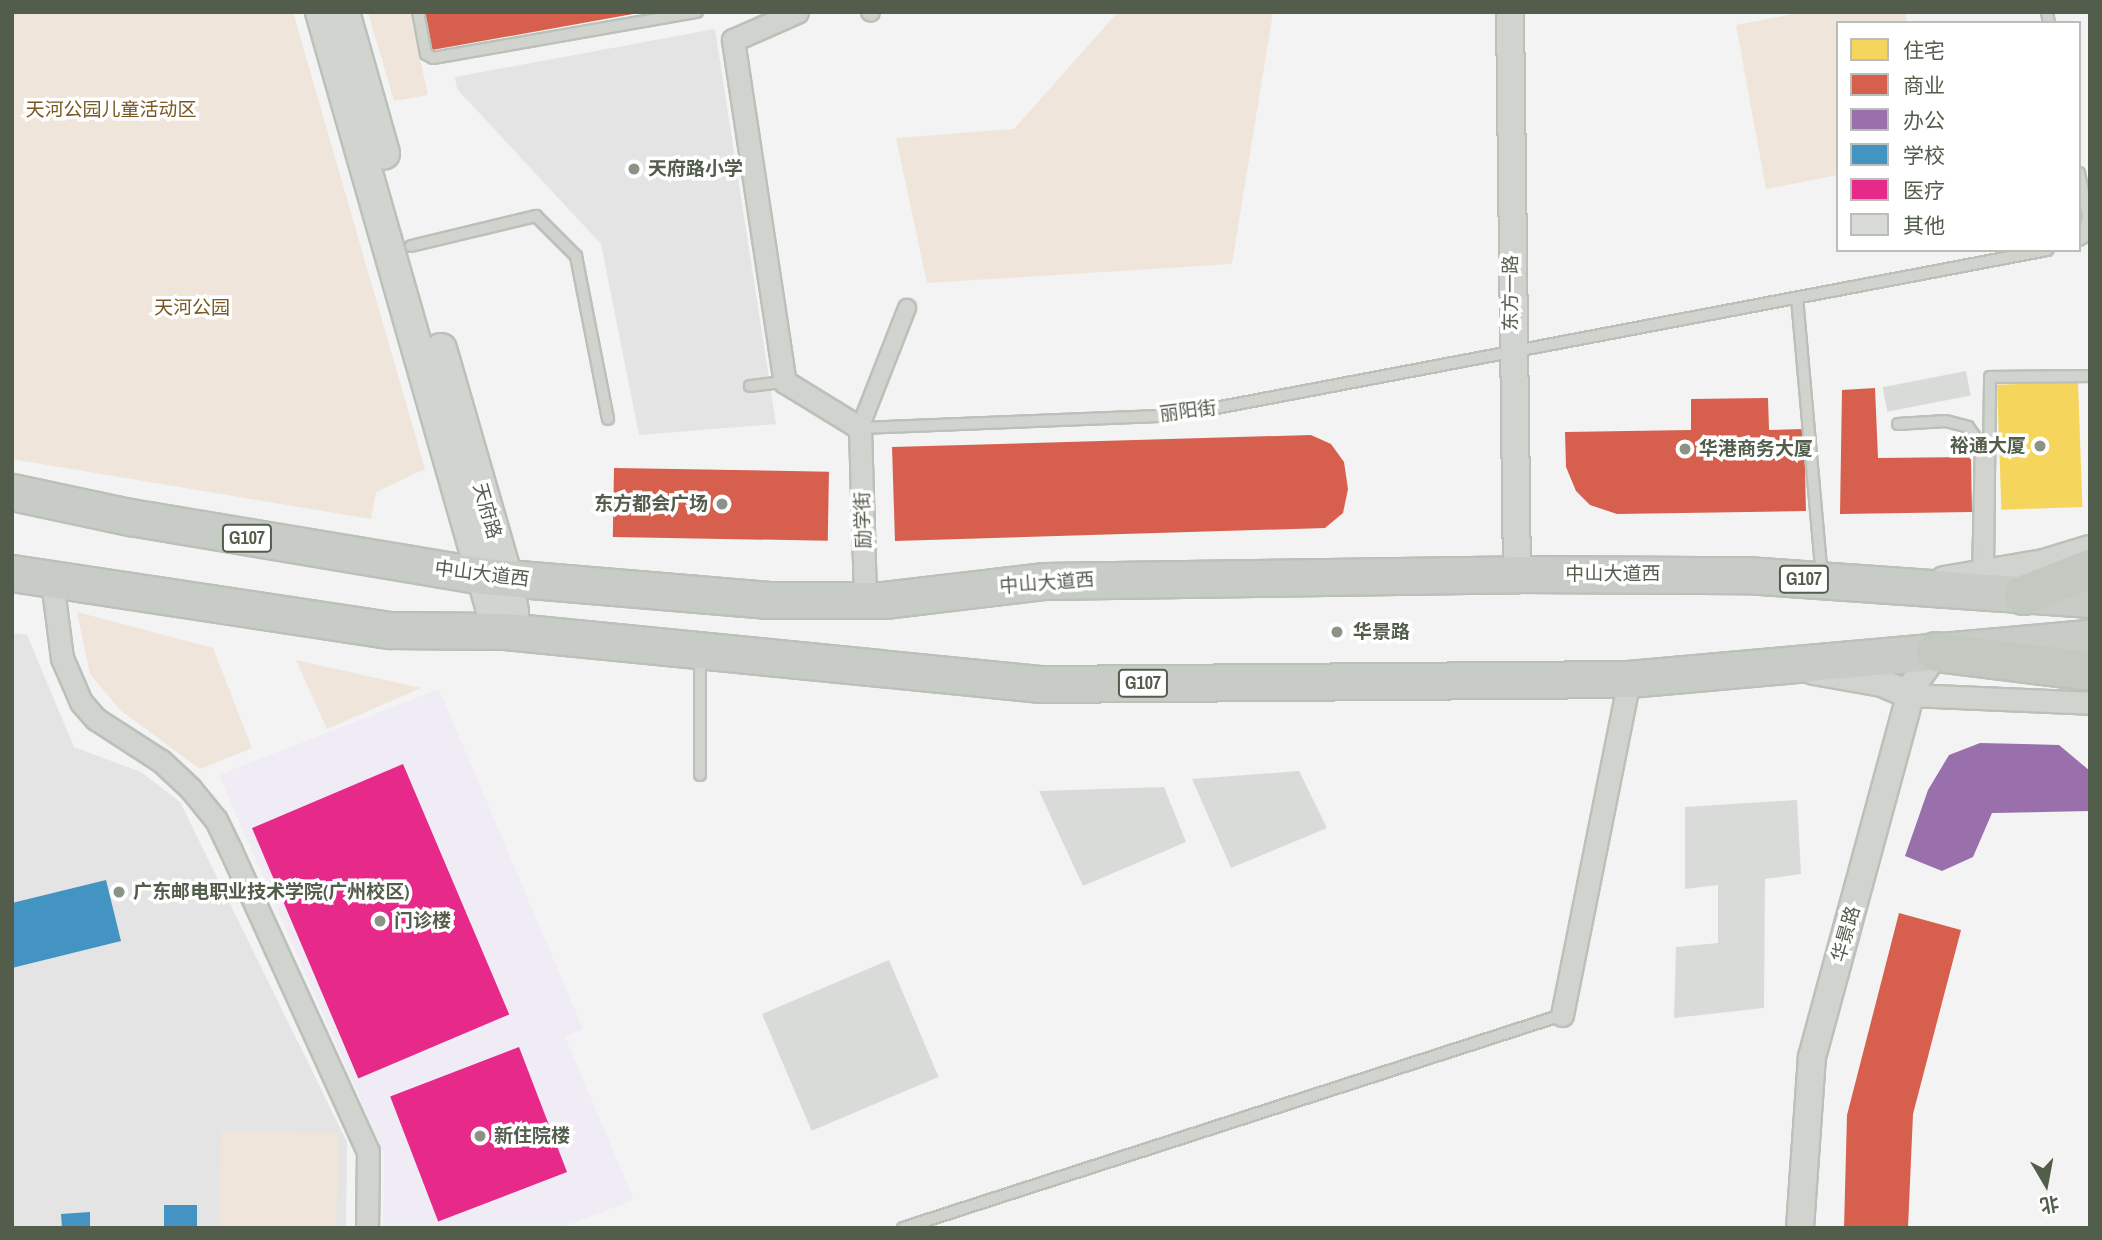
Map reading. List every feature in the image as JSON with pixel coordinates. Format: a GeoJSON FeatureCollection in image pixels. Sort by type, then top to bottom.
{"type":"FeatureCollection","features":[{"type":"Feature","properties":{"kind":"highway","name":"中山大道西"},"geometry":{"type":"LineString","coordinates":[[12,492],[156,522],[495,577],[766,600],[865,601],[1043,581],[1517,574],[1704,574],[2090,599]]}},
{"type":"Feature","properties":{"kind":"highway"},"geometry":{"type":"LineString","coordinates":[[2024,595],[2090,569]]}},
{"type":"Feature","properties":{"kind":"highway","name":"G107"},"geometry":{"type":"LineString","coordinates":[[12,573],[390,630],[505,631],[1041,684],[1629,679],[2090,638]]}},
{"type":"Feature","properties":{"kind":"highway"},"geometry":{"type":"LineString","coordinates":[[1936,652],[2090,654]]}},
{"type":"Feature","properties":{"kind":"highway"},"geometry":{"type":"LineString","coordinates":[[1936,652],[2090,671]]}},
{"type":"Feature","properties":{"kind":"main road","name":"天府路"},"geometry":{"type":"LineString","coordinates":[[321,12],[495,577],[513,611],[505,631]]}},
{"type":"Feature","properties":{"kind":"main road","name":"天府路"},"geometry":{"type":"LineString","coordinates":[[344,12],[411,246],[495,577]]}},
{"type":"Feature","properties":{"kind":"street"},"geometry":{"type":"LineString","coordinates":[[797,12],[733,40],[785,382],[860,433],[907,308]]}},
{"type":"Feature","properties":{"kind":"street","name":"东方一路"},"geometry":{"type":"LineString","coordinates":[[1510,12],[1511,353],[1517,574]]}},
{"type":"Feature","properties":{"kind":"street","name":"励学街"},"geometry":{"type":"LineString","coordinates":[[860,433],[865,601]]}},
{"type":"Feature","properties":{"kind":"street"},"geometry":{"type":"LineString","coordinates":[[1903,587],[1983,573],[2090,549]]}},
{"type":"Feature","properties":{"kind":"street"},"geometry":{"type":"LineString","coordinates":[[51,581],[62,658],[81,702],[96,719],[161,761],[190,788],[216,820],[368,1151],[367,1228]]}},
{"type":"Feature","properties":{"kind":"street","name":"华景路"},"geometry":{"type":"LineString","coordinates":[[1800,1228],[1812,1057],[1910,695],[1919,673],[1936,652]]}},
{"type":"Feature","properties":{"kind":"street"},"geometry":{"type":"LineString","coordinates":[[1783,666],[1882,683],[1910,695],[2090,703]]}},
{"type":"Feature","properties":{"kind":"street"},"geometry":{"type":"LineString","coordinates":[[1562,1015],[1629,679]]}},
{"type":"Feature","properties":{"kind":"lane"},"geometry":{"type":"LineString","coordinates":[[418,12],[426,54],[433,58],[697,12]]}},
{"type":"Feature","properties":{"kind":"lane"},"geometry":{"type":"LineString","coordinates":[[2081,183],[2088,216],[2084,237],[2081,239]]}},
{"type":"Feature","properties":{"kind":"lane"},"geometry":{"type":"LineString","coordinates":[[411,246],[536,216],[576,256],[608,419]]}},
{"type":"Feature","properties":{"kind":"lane","name":"丽阳街"},"geometry":{"type":"LineString","coordinates":[[860,433],[1179,415],[2038,252]]}},
{"type":"Feature","properties":{"kind":"lane"},"geometry":{"type":"LineString","coordinates":[[1797,298],[1822,580]]}},
{"type":"Feature","properties":{"kind":"lane"},"geometry":{"type":"LineString","coordinates":[[1983,573],[1990,377],[2090,376]]}},
{"type":"Feature","properties":{"kind":"lane"},"geometry":{"type":"LineString","coordinates":[[750,386],[785,382]]}},
{"type":"Feature","properties":{"kind":"lane"},"geometry":{"type":"LineString","coordinates":[[1898,424],[1946,421],[1968,427],[1981,445],[1983,573]]}},
{"type":"Feature","properties":{"kind":"lane"},"geometry":{"type":"LineString","coordinates":[[700,651],[701,775]]}},
{"type":"Feature","properties":{"kind":"lane"},"geometry":{"type":"LineString","coordinates":[[903,1228],[1562,1015]]}},
{"type":"Feature","properties":{"kind":"shaded area","name":"天府路小学"},"geometry":{"type":"Polygon","coordinates":[[[715,29],[776,424],[639,435],[601,244],[457,89],[455,77],[715,29]]]}},
{"type":"Feature","properties":{"kind":"shaded area","name":"广东邮电职业技术学院(广州校区)"},"geometry":{"type":"Polygon","coordinates":[[[12,633],[27,635],[74,747],[141,772],[180,802],[347,1142],[346,1228],[12,1228],[12,633]]]}},
{"type":"Feature","properties":{"kind":"shaded area"},"geometry":{"type":"Polygon","coordinates":[[[439,689],[583,1029],[565,1037],[634,1200],[560,1228],[383,1228],[384,1154],[219,775],[439,689]]]}},
{"type":"Feature","properties":{"kind":"green space","name":"天河公园"},"geometry":{"type":"Polygon","coordinates":[[[12,12],[293,12],[425,469],[376,492],[371,519],[12,459],[12,12]]]}},
{"type":"Feature","properties":{"kind":"green space"},"geometry":{"type":"Polygon","coordinates":[[[368,12],[410,13],[428,95],[394,101],[368,12]]]}},
{"type":"Feature","properties":{"kind":"green space"},"geometry":{"type":"Polygon","coordinates":[[[1118,12],[1273,12],[1232,264],[927,283],[896,138],[1014,129],[1118,12]]]}},
{"type":"Feature","properties":{"kind":"green space"},"geometry":{"type":"Polygon","coordinates":[[[1804,12],[1905,12],[1907,21],[1836,21],[1836,175],[1766,189],[1736,25],[1804,12]]]}},
{"type":"Feature","properties":{"kind":"green space"},"geometry":{"type":"Polygon","coordinates":[[[77,612],[213,648],[252,748],[200,769],[120,710],[90,674],[77,612]]]}},
{"type":"Feature","properties":{"kind":"green space"},"geometry":{"type":"Polygon","coordinates":[[[296,660],[421,688],[327,729],[296,660]]]}},
{"type":"Feature","properties":{"kind":"green space"},"geometry":{"type":"Polygon","coordinates":[[[221,1131],[338,1133],[336,1228],[219,1228],[221,1131]]]}},
{"type":"Feature","properties":{"kind":"building: 住宅","name":"裕通大厦"},"geometry":{"type":"Polygon","coordinates":[[[2078,382],[2082,507],[2001,510],[1997,385],[2078,382]]]}},
{"type":"Feature","properties":{"kind":"building: 商业"},"geometry":{"type":"Polygon","coordinates":[[[425,12],[632,12],[633,14],[432,50],[425,12]]]}},
{"type":"Feature","properties":{"kind":"building: 商业"},"geometry":{"type":"Polygon","coordinates":[[[1875,388],[1878,458],[1971,457],[1972,512],[1840,514],[1842,390],[1875,388]]]}},
{"type":"Feature","properties":{"kind":"building: 商业","name":"华港商务大厦"},"geometry":{"type":"Polygon","coordinates":[[[1768,398],[1769,430],[1804,429],[1806,511],[1617,514],[1590,505],[1576,491],[1566,467],[1565,432],[1691,430],[1691,399],[1768,398]]]}},
{"type":"Feature","properties":{"kind":"building: 商业"},"geometry":{"type":"Polygon","coordinates":[[[1311,435],[1331,444],[1344,462],[1348,489],[1343,513],[1325,528],[895,541],[892,447],[1311,435]]]}},
{"type":"Feature","properties":{"kind":"building: 商业","name":"东方都会广场"},"geometry":{"type":"Polygon","coordinates":[[[614,468],[829,472],[828,541],[613,537],[614,468]]]}},
{"type":"Feature","properties":{"kind":"building: 商业"},"geometry":{"type":"Polygon","coordinates":[[[1899,913],[1961,930],[1913,1114],[1908,1228],[1844,1228],[1847,1115],[1899,913]]]}},
{"type":"Feature","properties":{"kind":"building: 办公"},"geometry":{"type":"Polygon","coordinates":[[[1980,743],[2059,745],[2090,771],[2090,811],[1992,813],[1973,857],[1942,871],[1905,856],[1928,790],[1949,755],[1980,743]]]}},
{"type":"Feature","properties":{"kind":"building: 学校"},"geometry":{"type":"Polygon","coordinates":[[[106,880],[121,941],[12,968],[12,903],[106,880]]]}},
{"type":"Feature","properties":{"kind":"building: 学校"},"geometry":{"type":"Polygon","coordinates":[[[164,1205],[197,1205],[197,1228],[164,1228],[164,1205]]]}},
{"type":"Feature","properties":{"kind":"building: 学校"},"geometry":{"type":"Polygon","coordinates":[[[90,1212],[90,1228],[62,1228],[61,1214],[90,1212]]]}},
{"type":"Feature","properties":{"kind":"building: 医疗","name":"门诊楼"},"geometry":{"type":"Polygon","coordinates":[[[403,764],[509,1014],[358,1078],[252,828],[403,764]]]}},
{"type":"Feature","properties":{"kind":"building: 医疗","name":"新住院楼"},"geometry":{"type":"Polygon","coordinates":[[[519,1047],[567,1172],[438,1222],[390,1096],[519,1047]]]}},
{"type":"Feature","properties":{"kind":"building: 其他"},"geometry":{"type":"Polygon","coordinates":[[[1966,371],[1971,396],[1887,412],[1883,387],[1966,371]]]}},
{"type":"Feature","properties":{"kind":"building: 其他"},"geometry":{"type":"Polygon","coordinates":[[[1299,771],[1327,828],[1231,868],[1192,779],[1299,771]]]}},
{"type":"Feature","properties":{"kind":"building: 其他"},"geometry":{"type":"Polygon","coordinates":[[[1164,787],[1186,842],[1083,886],[1039,791],[1164,787]]]}},
{"type":"Feature","properties":{"kind":"building: 其他"},"geometry":{"type":"Polygon","coordinates":[[[1797,800],[1801,874],[1765,879],[1764,1008],[1674,1018],[1676,947],[1718,943],[1718,885],[1685,889],[1685,807],[1797,800]]]}},
{"type":"Feature","properties":{"kind":"building: 其他"},"geometry":{"type":"Polygon","coordinates":[[[889,960],[939,1077],[812,1131],[762,1014],[889,960]]]}},
{"type":"Feature","properties":{"kind":"place","name":"天府路小学"},"geometry":{"type":"Point","coordinates":[634,169]}},
{"type":"Feature","properties":{"kind":"place","name":"裕通大厦"},"geometry":{"type":"Point","coordinates":[2040,446]}},
{"type":"Feature","properties":{"kind":"place","name":"华港商务大厦"},"geometry":{"type":"Point","coordinates":[1685,449]}},
{"type":"Feature","properties":{"kind":"place","name":"东方都会广场"},"geometry":{"type":"Point","coordinates":[722,504]}},
{"type":"Feature","properties":{"kind":"place","name":"华景路"},"geometry":{"type":"Point","coordinates":[1337,632]}},
{"type":"Feature","properties":{"kind":"place","name":"广东邮电职业技术学院(广州校区)"},"geometry":{"type":"Point","coordinates":[119,892]}},
{"type":"Feature","properties":{"kind":"place","name":"门诊楼"},"geometry":{"type":"Point","coordinates":[380,921]}},
{"type":"Feature","properties":{"kind":"place","name":"新住院楼"},"geometry":{"type":"Point","coordinates":[480,1136]}},
{"type":"Feature","properties":{"kind":"park label","name":"天河公园儿童活动区"},"geometry":{"type":"Point","coordinates":[111,110]}}]}
